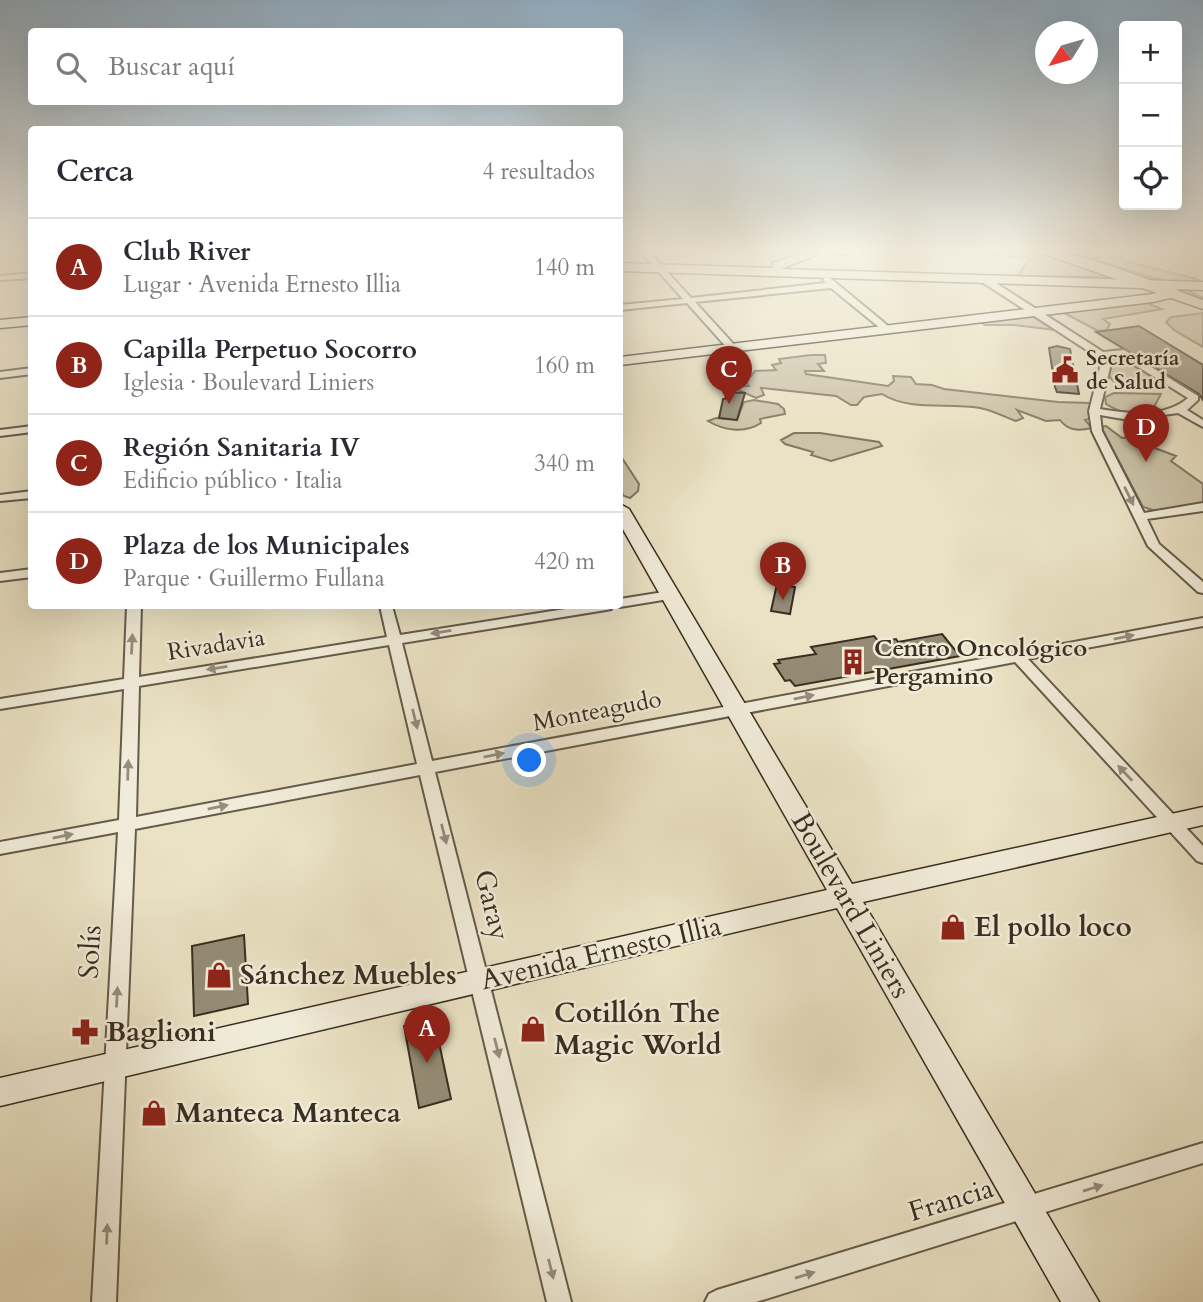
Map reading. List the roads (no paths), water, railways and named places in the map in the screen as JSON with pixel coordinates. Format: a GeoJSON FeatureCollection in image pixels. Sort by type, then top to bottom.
{"type":"FeatureCollection","features":[{"type":"Feature","properties":{"kind":"main road"},"geometry":{"type":"LineString","coordinates":[[623,360],[1045,311]]}},
{"type":"Feature","properties":{"kind":"main road"},"geometry":{"type":"LineString","coordinates":[[0,324],[28,321]]}},
{"type":"Feature","properties":{"kind":"main road","name":"Boulevard Liniers"},"geometry":{"type":"LineString","coordinates":[[623,514],[1081,1302]]}},
{"type":"Feature","properties":{"kind":"main road","name":"Avenida Ernesto Illia"},"geometry":{"type":"LineString","coordinates":[[0,1092],[1203,816]]}},
{"type":"Feature","properties":{"kind":"street"},"geometry":{"type":"LineString","coordinates":[[698,311],[732,348]]}},
{"type":"Feature","properties":{"kind":"street"},"geometry":{"type":"LineString","coordinates":[[865,311],[888,330]]}},
{"type":"Feature","properties":{"kind":"street"},"geometry":{"type":"LineString","coordinates":[[1035,312],[1107,359],[1094,411],[1097,431],[1161,554],[1203,589]]}},
{"type":"Feature","properties":{"kind":"street"},"geometry":{"type":"LineString","coordinates":[[1094,411],[1129,417],[1180,410],[1194,398],[1121,352],[1101,355]]}},
{"type":"Feature","properties":{"kind":"street"},"geometry":{"type":"LineString","coordinates":[[0,375],[28,372]]}},
{"type":"Feature","properties":{"kind":"street"},"geometry":{"type":"LineString","coordinates":[[1180,410],[1203,425]]}},
{"type":"Feature","properties":{"kind":"street"},"geometry":{"type":"LineString","coordinates":[[0,433],[28,430]]}},
{"type":"Feature","properties":{"kind":"street"},"geometry":{"type":"LineString","coordinates":[[0,498],[28,494]]}},
{"type":"Feature","properties":{"kind":"street"},"geometry":{"type":"LineString","coordinates":[[1140,517],[1203,507]]}},
{"type":"Feature","properties":{"kind":"street"},"geometry":{"type":"LineString","coordinates":[[0,577],[28,574]]}},
{"type":"Feature","properties":{"kind":"street"},"geometry":{"type":"LineString","coordinates":[[623,603],[670,595]]}},
{"type":"Feature","properties":{"kind":"street","name":"Solís"},"geometry":{"type":"LineString","coordinates":[[104,1302],[113,1065],[127,824],[134,609]]}},
{"type":"Feature","properties":{"kind":"street","name":"Garay"},"geometry":{"type":"LineString","coordinates":[[387,609],[559,1302]]}},
{"type":"Feature","properties":{"kind":"street","name":"Rivadavia"},"geometry":{"type":"LineString","coordinates":[[0,704],[587,609]]}},
{"type":"Feature","properties":{"kind":"street","name":"Monteagudo"},"geometry":{"type":"LineString","coordinates":[[0,848],[1203,622]]}},
{"type":"Feature","properties":{"kind":"street"},"geometry":{"type":"LineString","coordinates":[[1019,657],[1203,857]]}},
{"type":"Feature","properties":{"kind":"street","name":"Francia"},"geometry":{"type":"LineString","coordinates":[[716,1302],[1203,1153]]}},
{"type":"Feature","properties":{"kind":"place","name":"Secretaría de Salud"},"geometry":{"type":"Point","coordinates":[1065,370]}},
{"type":"Feature","properties":{"kind":"place","name":"Región Sanitaria IV"},"geometry":{"type":"Point","coordinates":[729,404]}},
{"type":"Feature","properties":{"kind":"place","name":"Plaza de los Municipales"},"geometry":{"type":"Point","coordinates":[1146,462]}},
{"type":"Feature","properties":{"kind":"place","name":"Capilla Perpetuo Socorro"},"geometry":{"type":"Point","coordinates":[783,600]}},
{"type":"Feature","properties":{"kind":"place","name":"Centro Oncológico Pergamino"},"geometry":{"type":"Point","coordinates":[853,662]}},
{"type":"Feature","properties":{"kind":"place","name":"El pollo loco"},"geometry":{"type":"Point","coordinates":[953,927]}},
{"type":"Feature","properties":{"kind":"place","name":"Sánchez Muebles"},"geometry":{"type":"Point","coordinates":[219,975]}},
{"type":"Feature","properties":{"kind":"place","name":"Cotillón The Magic World"},"geometry":{"type":"Point","coordinates":[533,1029]}},
{"type":"Feature","properties":{"kind":"place","name":"Baglioni"},"geometry":{"type":"Point","coordinates":[85,1032]}},
{"type":"Feature","properties":{"kind":"place","name":"Club River"},"geometry":{"type":"Point","coordinates":[427,1063]}},
{"type":"Feature","properties":{"kind":"place","name":"Manteca Manteca"},"geometry":{"type":"Point","coordinates":[154,1113]}}]}
